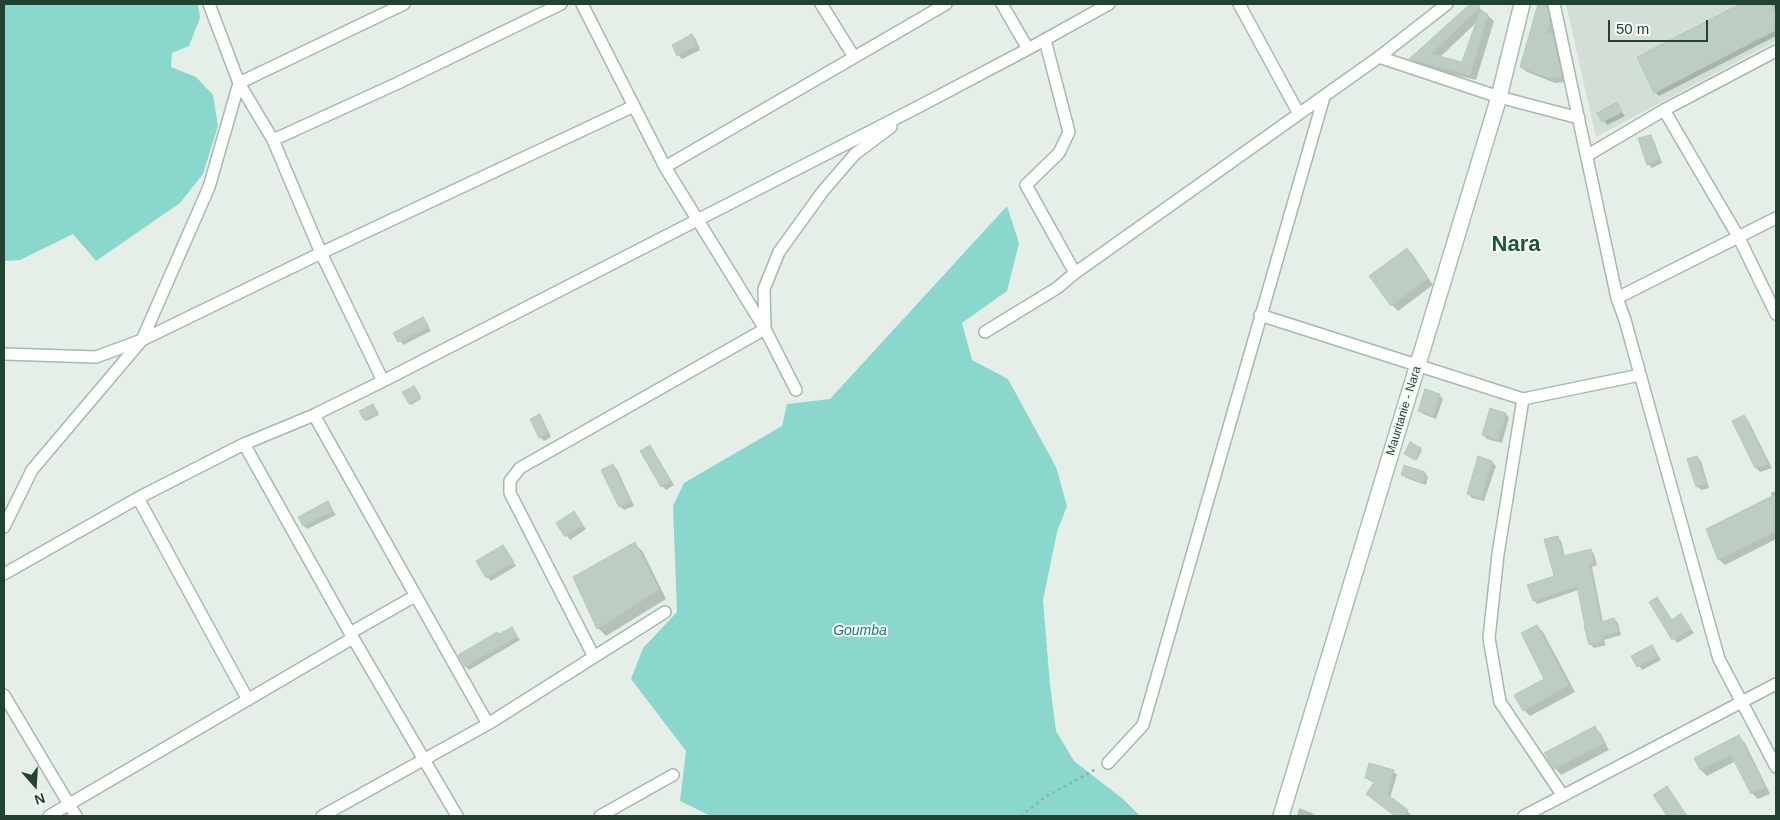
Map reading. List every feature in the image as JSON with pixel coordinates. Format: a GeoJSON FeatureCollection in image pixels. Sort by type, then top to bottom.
{"type":"FeatureCollection","features":[{"type":"Feature","properties":{"kind":"main road","name":"Mauritanie - Nara"},"geometry":{"type":"LineString","coordinates":[[1281,816],[1499,97],[1522,4]]}},
{"type":"Feature","properties":{"kind":"street"},"geometry":{"type":"LineString","coordinates":[[209,4],[239,83],[273,140],[321,253],[383,382]]}},
{"type":"Feature","properties":{"kind":"street"},"geometry":{"type":"LineString","coordinates":[[4,527],[32,470],[142,340],[209,188],[239,83],[404,4]]}},
{"type":"Feature","properties":{"kind":"street"},"geometry":{"type":"LineString","coordinates":[[273,140],[398,83],[561,4]]}},
{"type":"Feature","properties":{"kind":"street"},"geometry":{"type":"LineString","coordinates":[[582,4],[665,167],[765,329],[796,390]]}},
{"type":"Feature","properties":{"kind":"street"},"geometry":{"type":"LineString","coordinates":[[821,4],[854,57]]}},
{"type":"Feature","properties":{"kind":"street"},"geometry":{"type":"LineString","coordinates":[[665,167],[946,4]]}},
{"type":"Feature","properties":{"kind":"street"},"geometry":{"type":"LineString","coordinates":[[1002,4],[1028,49]]}},
{"type":"Feature","properties":{"kind":"street"},"geometry":{"type":"LineString","coordinates":[[4,574],[138,498],[244,444],[314,415],[383,382],[1028,49],[1109,4]]}},
{"type":"Feature","properties":{"kind":"street"},"geometry":{"type":"LineString","coordinates":[[1239,4],[1299,114]]}},
{"type":"Feature","properties":{"kind":"street"},"geometry":{"type":"LineString","coordinates":[[985,332],[1057,288],[1075,273],[1380,57],[1447,4]]}},
{"type":"Feature","properties":{"kind":"street"},"geometry":{"type":"LineString","coordinates":[[1554,4],[1588,155],[1617,298],[1719,659],[1776,767]]}},
{"type":"Feature","properties":{"kind":"street"},"geometry":{"type":"LineString","coordinates":[[1045,40],[1069,132],[1059,153],[1026,186],[1075,273]]}},
{"type":"Feature","properties":{"kind":"street"},"geometry":{"type":"LineString","coordinates":[[1588,155],[1664,110],[1776,51]]}},
{"type":"Feature","properties":{"kind":"street"},"geometry":{"type":"LineString","coordinates":[[1380,57],[1499,97],[1579,118]]}},
{"type":"Feature","properties":{"kind":"street"},"geometry":{"type":"LineString","coordinates":[[1108,763],[1143,725],[1324,96]]}},
{"type":"Feature","properties":{"kind":"street"},"geometry":{"type":"LineString","coordinates":[[4,354],[96,357],[142,340],[321,253],[634,106]]}},
{"type":"Feature","properties":{"kind":"street"},"geometry":{"type":"LineString","coordinates":[[765,329],[764,289],[779,252],[823,191],[855,154],[918,106]]}},
{"type":"Feature","properties":{"kind":"street"},"geometry":{"type":"LineString","coordinates":[[1664,110],[1738,238],[1776,314]]}},
{"type":"Feature","properties":{"kind":"street"},"geometry":{"type":"LineString","coordinates":[[1617,298],[1776,218]]}},
{"type":"Feature","properties":{"kind":"street"},"geometry":{"type":"LineString","coordinates":[[1260,315],[1523,399],[1640,375]]}},
{"type":"Feature","properties":{"kind":"street"},"geometry":{"type":"LineString","coordinates":[[594,657],[510,493],[510,481],[520,468],[765,329]]}},
{"type":"Feature","properties":{"kind":"street"},"geometry":{"type":"LineString","coordinates":[[1523,399],[1498,554],[1489,638],[1500,702],[1563,796]]}},
{"type":"Feature","properties":{"kind":"street"},"geometry":{"type":"LineString","coordinates":[[314,415],[488,724]]}},
{"type":"Feature","properties":{"kind":"street"},"geometry":{"type":"LineString","coordinates":[[244,444],[352,636],[457,816]]}},
{"type":"Feature","properties":{"kind":"street"},"geometry":{"type":"LineString","coordinates":[[138,498],[248,700]]}},
{"type":"Feature","properties":{"kind":"street"},"geometry":{"type":"LineString","coordinates":[[49,816],[248,700],[415,596]]}},
{"type":"Feature","properties":{"kind":"street"},"geometry":{"type":"LineString","coordinates":[[322,816],[488,724],[665,612]]}},
{"type":"Feature","properties":{"kind":"street"},"geometry":{"type":"LineString","coordinates":[[1524,816],[1776,684]]}},
{"type":"Feature","properties":{"kind":"street"},"geometry":{"type":"LineString","coordinates":[[4,695],[76,816]]}},
{"type":"Feature","properties":{"kind":"street"},"geometry":{"type":"LineString","coordinates":[[600,816],[673,775]]}},
{"type":"Feature","properties":{"kind":"path"},"geometry":{"type":"LineString","coordinates":[[1021,816],[1045,797],[1108,763]]}},
{"type":"Feature","properties":{"kind":"shaded area"},"geometry":{"type":"Polygon","coordinates":[[[1566,4],[1776,4],[1776,41],[1596,137],[1566,4]]]}},
{"type":"Feature","properties":{"kind":"water"},"geometry":{"type":"Polygon","coordinates":[[[4,4],[198,4],[200,18],[189,46],[172,53],[171,67],[196,77],[213,95],[218,126],[203,174],[180,203],[96,261],[73,234],[20,260],[4,261],[4,4]]]}},
{"type":"Feature","properties":{"kind":"water","name":"Goumba"},"geometry":{"type":"Polygon","coordinates":[[[1007,206],[1019,243],[1007,291],[962,323],[972,360],[1008,379],[1056,467],[1067,506],[1057,532],[1043,600],[1056,731],[1074,761],[1123,799],[1140,816],[711,816],[680,801],[686,751],[631,679],[643,648],[677,612],[673,506],[684,483],[782,426],[787,404],[830,399],[1007,206]]]}},
{"type":"Feature","properties":{"kind":"building"},"geometry":{"type":"Polygon","coordinates":[[[1470,4],[1477,4],[1480,7],[1431,54],[1462,62],[1480,11],[1488,14],[1470,75],[1409,59],[1470,4]]]}},
{"type":"Feature","properties":{"kind":"building"},"geometry":{"type":"Polygon","coordinates":[[[1538,4],[1547,4],[1550,23],[1546,34],[1552,33],[1562,77],[1549,78],[1520,67],[1538,4]]]}},
{"type":"Feature","properties":{"kind":"building"},"geometry":{"type":"Polygon","coordinates":[[[1740,4],[1771,4],[1776,13],[1776,30],[1654,93],[1637,57],[1740,4]]]}},
{"type":"Feature","properties":{"kind":"building"},"geometry":{"type":"Polygon","coordinates":[[[692,34],[697,46],[677,56],[672,45],[692,34]]]}},
{"type":"Feature","properties":{"kind":"building"},"geometry":{"type":"Polygon","coordinates":[[[1617,102],[1622,112],[1602,122],[1597,113],[1617,102]]]}},
{"type":"Feature","properties":{"kind":"building"},"geometry":{"type":"Polygon","coordinates":[[[1651,135],[1659,159],[1647,165],[1638,138],[1651,135]]]}},
{"type":"Feature","properties":{"kind":"building"},"geometry":{"type":"Polygon","coordinates":[[[1407,248],[1428,278],[1391,306],[1369,276],[1407,248]]]}},
{"type":"Feature","properties":{"kind":"building"},"geometry":{"type":"Polygon","coordinates":[[[423,317],[429,327],[398,342],[393,333],[423,317]]]}},
{"type":"Feature","properties":{"kind":"building"},"geometry":{"type":"Polygon","coordinates":[[[414,386],[421,397],[409,404],[402,392],[414,386]]]}},
{"type":"Feature","properties":{"kind":"building"},"geometry":{"type":"Polygon","coordinates":[[[1425,389],[1440,394],[1433,416],[1418,411],[1425,389]]]}},
{"type":"Feature","properties":{"kind":"building"},"geometry":{"type":"Polygon","coordinates":[[[373,404],[378,413],[364,420],[359,411],[373,404]]]}},
{"type":"Feature","properties":{"kind":"building"},"geometry":{"type":"Polygon","coordinates":[[[1490,408],[1506,413],[1498,440],[1482,435],[1490,408]]]}},
{"type":"Feature","properties":{"kind":"building"},"geometry":{"type":"Polygon","coordinates":[[[540,414],[548,433],[539,438],[530,419],[540,414]]]}},
{"type":"Feature","properties":{"kind":"building"},"geometry":{"type":"Polygon","coordinates":[[[1744,415],[1769,464],[1755,468],[1732,421],[1744,415]]]}},
{"type":"Feature","properties":{"kind":"building"},"geometry":{"type":"Polygon","coordinates":[[[1410,442],[1421,448],[1415,460],[1404,454],[1410,442]]]}},
{"type":"Feature","properties":{"kind":"building"},"geometry":{"type":"Polygon","coordinates":[[[650,445],[671,481],[661,487],[640,451],[650,445]]]}},
{"type":"Feature","properties":{"kind":"building"},"geometry":{"type":"Polygon","coordinates":[[[1478,456],[1492,461],[1481,498],[1467,494],[1478,456]]]}},
{"type":"Feature","properties":{"kind":"building"},"geometry":{"type":"Polygon","coordinates":[[[1697,456],[1706,484],[1696,487],[1687,459],[1697,456]]]}},
{"type":"Feature","properties":{"kind":"building"},"geometry":{"type":"Polygon","coordinates":[[[613,464],[631,502],[619,507],[601,470],[613,464]]]}},
{"type":"Feature","properties":{"kind":"building"},"geometry":{"type":"Polygon","coordinates":[[[1404,465],[1425,472],[1422,482],[1401,475],[1404,465]]]}},
{"type":"Feature","properties":{"kind":"building"},"geometry":{"type":"Polygon","coordinates":[[[1776,494],[1776,531],[1718,560],[1706,529],[1776,494]]]}},
{"type":"Feature","properties":{"kind":"building"},"geometry":{"type":"Polygon","coordinates":[[[328,501],[333,511],[303,526],[298,517],[328,501]]]}},
{"type":"Feature","properties":{"kind":"building"},"geometry":{"type":"Polygon","coordinates":[[[574,511],[583,525],[565,537],[556,523],[574,511]]]}},
{"type":"Feature","properties":{"kind":"building"},"geometry":{"type":"Polygon","coordinates":[[[1558,536],[1563,556],[1591,549],[1594,562],[1589,563],[1601,622],[1614,618],[1619,631],[1601,636],[1603,641],[1589,645],[1577,586],[1533,601],[1527,585],[1554,576],[1544,539],[1558,536]]]}},
{"type":"Feature","properties":{"kind":"building"},"geometry":{"type":"Polygon","coordinates":[[[635,542],[659,590],[597,629],[573,577],[635,542]]]}},
{"type":"Feature","properties":{"kind":"building"},"geometry":{"type":"Polygon","coordinates":[[[503,545],[514,562],[486,578],[476,561],[503,545]]]}},
{"type":"Feature","properties":{"kind":"building"},"geometry":{"type":"Polygon","coordinates":[[[1657,597],[1672,620],[1681,613],[1691,629],[1672,640],[1649,602],[1657,597]]]}},
{"type":"Feature","properties":{"kind":"building"},"geometry":{"type":"Polygon","coordinates":[[[1537,625],[1569,685],[1523,711],[1514,695],[1544,679],[1521,633],[1537,625]]]}},
{"type":"Feature","properties":{"kind":"building"},"geometry":{"type":"Polygon","coordinates":[[[512,627],[517,636],[465,667],[458,655],[497,632],[499,634],[512,627]]]}},
{"type":"Feature","properties":{"kind":"building"},"geometry":{"type":"Polygon","coordinates":[[[1652,645],[1658,656],[1637,667],[1631,656],[1652,645]]]}},
{"type":"Feature","properties":{"kind":"building"},"geometry":{"type":"Polygon","coordinates":[[[1595,726],[1604,743],[1554,769],[1544,753],[1595,726]]]}},
{"type":"Feature","properties":{"kind":"building"},"geometry":{"type":"Polygon","coordinates":[[[1739,735],[1765,787],[1751,794],[1731,755],[1700,770],[1694,758],[1739,735]]]}},
{"type":"Feature","properties":{"kind":"building"},"geometry":{"type":"Polygon","coordinates":[[[1369,763],[1394,770],[1387,794],[1408,810],[1403,816],[1395,816],[1366,794],[1375,781],[1365,778],[1369,763]]]}},
{"type":"Feature","properties":{"kind":"building"},"geometry":{"type":"Polygon","coordinates":[[[1667,786],[1687,816],[1667,816],[1653,795],[1667,786]]]}},
{"type":"Feature","properties":{"kind":"district","name":"Nara"},"geometry":{"type":"Point","coordinates":[1516,245]}}]}
